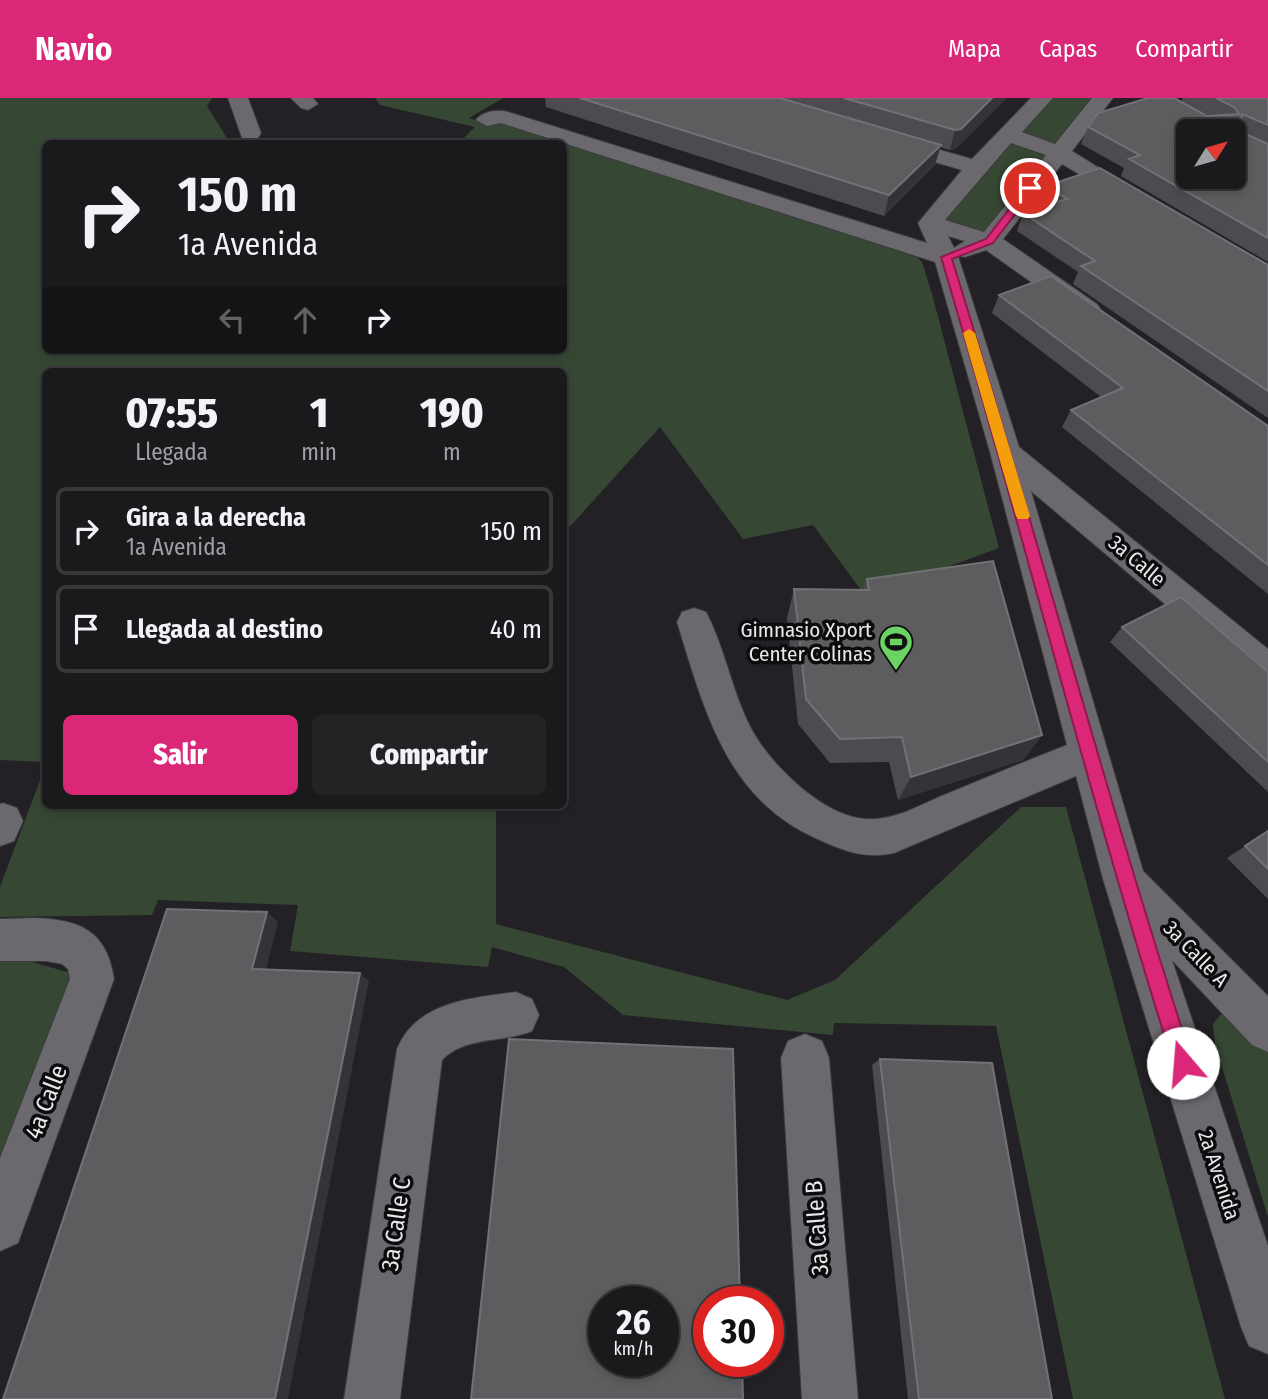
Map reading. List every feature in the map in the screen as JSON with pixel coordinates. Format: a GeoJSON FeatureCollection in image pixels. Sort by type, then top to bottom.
{"type":"FeatureCollection","features":[{"type":"Feature","properties":{"kind":"street"},"geometry":{"type":"LineString","coordinates":[[238,98],[250,133]]}},
{"type":"Feature","properties":{"kind":"street"},"geometry":{"type":"LineString","coordinates":[[938,240],[975,167],[1043,98]]}},
{"type":"Feature","properties":{"kind":"street"},"geometry":{"type":"LineString","coordinates":[[989,241],[1103,98]]}},
{"type":"Feature","properties":{"kind":"street"},"geometry":{"type":"LineString","coordinates":[[494,118],[938,240],[989,241],[1112,326]]}},
{"type":"Feature","properties":{"kind":"street"},"geometry":{"type":"LineString","coordinates":[[1009,135],[1058,152],[1151,207]]}},
{"type":"Feature","properties":{"kind":"street"},"geometry":{"type":"LineString","coordinates":[[871,136],[975,167]]}},
{"type":"Feature","properties":{"kind":"street"},"geometry":{"type":"LineString","coordinates":[[938,240],[989,241]]}},
{"type":"Feature","properties":{"kind":"street","name":"2a Avenida"},"geometry":{"type":"LineString","coordinates":[[938,240],[1005,452],[1124,879],[1268,1327]]}},
{"type":"Feature","properties":{"kind":"street","name":"3a Calle"},"geometry":{"type":"LineString","coordinates":[[1005,452],[1268,670]]}},
{"type":"Feature","properties":{"kind":"street"},"geometry":{"type":"LineString","coordinates":[[694,622],[734,737],[745,757],[798,808],[814,819],[853,835],[868,838],[904,831],[1090,753]]}},
{"type":"Feature","properties":{"kind":"street","name":"3a Calle A"},"geometry":{"type":"LineString","coordinates":[[1124,879],[1268,1029]]}},
{"type":"Feature","properties":{"kind":"street","name":"4a Calle"},"geometry":{"type":"LineString","coordinates":[[0,940],[53,941],[74,947],[87,957],[92,979],[0,1225]]}},
{"type":"Feature","properties":{"kind":"street","name":"3a Calle C"},"geometry":{"type":"LineString","coordinates":[[372,1399],[420,1049],[440,1030],[462,1023],[516,1015]]}},
{"type":"Feature","properties":{"kind":"street","name":"3a Calle B"},"geometry":{"type":"LineString","coordinates":[[804,1058],[830,1399]]}},
{"type":"Feature","properties":{"kind":"green space"},"geometry":{"type":"Polygon","coordinates":[[[0,98],[212,98],[207,106],[228,140],[42,140],[42,354],[567,354],[567,140],[462,140],[475,127],[380,105],[375,98],[503,98],[469,118],[487,124],[506,113],[913,253],[922,262],[999,548],[944,568],[861,590],[813,525],[743,539],[660,427],[567,530],[567,368],[42,368],[42,762],[0,760],[0,98]]]}},
{"type":"Feature","properties":{"kind":"green space"},"geometry":{"type":"Polygon","coordinates":[[[1043,98],[1103,98],[989,241],[930,223],[1043,98]]]}},
{"type":"Feature","properties":{"kind":"green space"},"geometry":{"type":"Polygon","coordinates":[[[42,775],[42,809],[496,809],[496,924],[787,1000],[835,980],[1021,807],[1066,807],[1225,1399],[1073,1399],[996,1026],[834,1023],[833,1035],[623,1015],[564,967],[492,947],[488,967],[290,951],[298,905],[158,900],[152,915],[0,917],[0,887],[42,775]]]}},
{"type":"Feature","properties":{"kind":"green space"},"geometry":{"type":"Polygon","coordinates":[[[0,953],[92,979],[0,1225],[0,953]]]}},
{"type":"Feature","properties":{"kind":"green space"},"geometry":{"type":"Polygon","coordinates":[[[1230,1012],[1268,1040],[1268,1217],[1215,1044],[1213,1024],[1220,1015],[1230,1012]]]}},
{"type":"Feature","properties":{"kind":"building"},"geometry":{"type":"Polygon","coordinates":[[[580,98],[780,98],[941,145],[889,195],[580,98]]]}},
{"type":"Feature","properties":{"kind":"building"},"geometry":{"type":"Polygon","coordinates":[[[844,98],[992,98],[961,129],[955,130],[844,98]]]}},
{"type":"Feature","properties":{"kind":"building"},"geometry":{"type":"Polygon","coordinates":[[[1148,98],[1174,98],[1207,116],[1239,114],[1234,107],[1216,98],[1268,98],[1268,125],[1242,114],[1242,119],[1176,119],[1176,186],[1129,159],[1140,155],[1088,127],[1098,113],[1148,98]]]}},
{"type":"Feature","properties":{"kind":"building"},"geometry":{"type":"Polygon","coordinates":[[[1246,134],[1268,144],[1268,238],[1182,189],[1246,189],[1246,134]]]}},
{"type":"Feature","properties":{"kind":"building"},"geometry":{"type":"Polygon","coordinates":[[[1100,168],[1268,265],[1268,391],[1081,266],[1095,261],[1023,213],[1067,199],[1046,186],[1100,168]]]}},
{"type":"Feature","properties":{"kind":"building"},"geometry":{"type":"Polygon","coordinates":[[[1051,276],[1268,426],[1268,565],[1071,410],[1123,388],[999,295],[1051,276]]]}},
{"type":"Feature","properties":{"kind":"building","name":"Gimnasio Xport Center Colinas"},"geometry":{"type":"Polygon","coordinates":[[[993,561],[1042,735],[911,777],[902,737],[840,739],[806,699],[794,589],[869,590],[867,579],[993,561]]]}},
{"type":"Feature","properties":{"kind":"building"},"geometry":{"type":"Polygon","coordinates":[[[1181,597],[1268,672],[1268,762],[1122,627],[1181,597]]]}},
{"type":"Feature","properties":{"kind":"building"},"geometry":{"type":"Polygon","coordinates":[[[1268,831],[1268,869],[1245,846],[1268,831]]]}},
{"type":"Feature","properties":{"kind":"building"},"geometry":{"type":"Polygon","coordinates":[[[167,909],[267,912],[252,969],[360,973],[275,1399],[3,1399],[167,909]]]}},
{"type":"Feature","properties":{"kind":"building"},"geometry":{"type":"Polygon","coordinates":[[[509,1039],[733,1049],[740,1286],[693,1286],[693,1377],[742,1377],[743,1399],[471,1399],[509,1039]]]}},
{"type":"Feature","properties":{"kind":"building"},"geometry":{"type":"Polygon","coordinates":[[[880,1059],[992,1063],[1052,1399],[919,1399],[880,1059]]]}},
{"type":"Feature","properties":{"kind":"slow traffic"},"geometry":{"type":"LineString","coordinates":[[969,333],[1023,516]]}},
{"type":"Feature","properties":{"kind":"place","name":"Gimnasio Xport Center Colinas"},"geometry":{"type":"Point","coordinates":[896,672]}},
{"type":"Feature","properties":{"kind":"route"},"geometry":{"type":"LineString","coordinates":[[1030,188],[989,241],[946,257],[1005,452],[1124,879],[1183,1063]]}}]}
